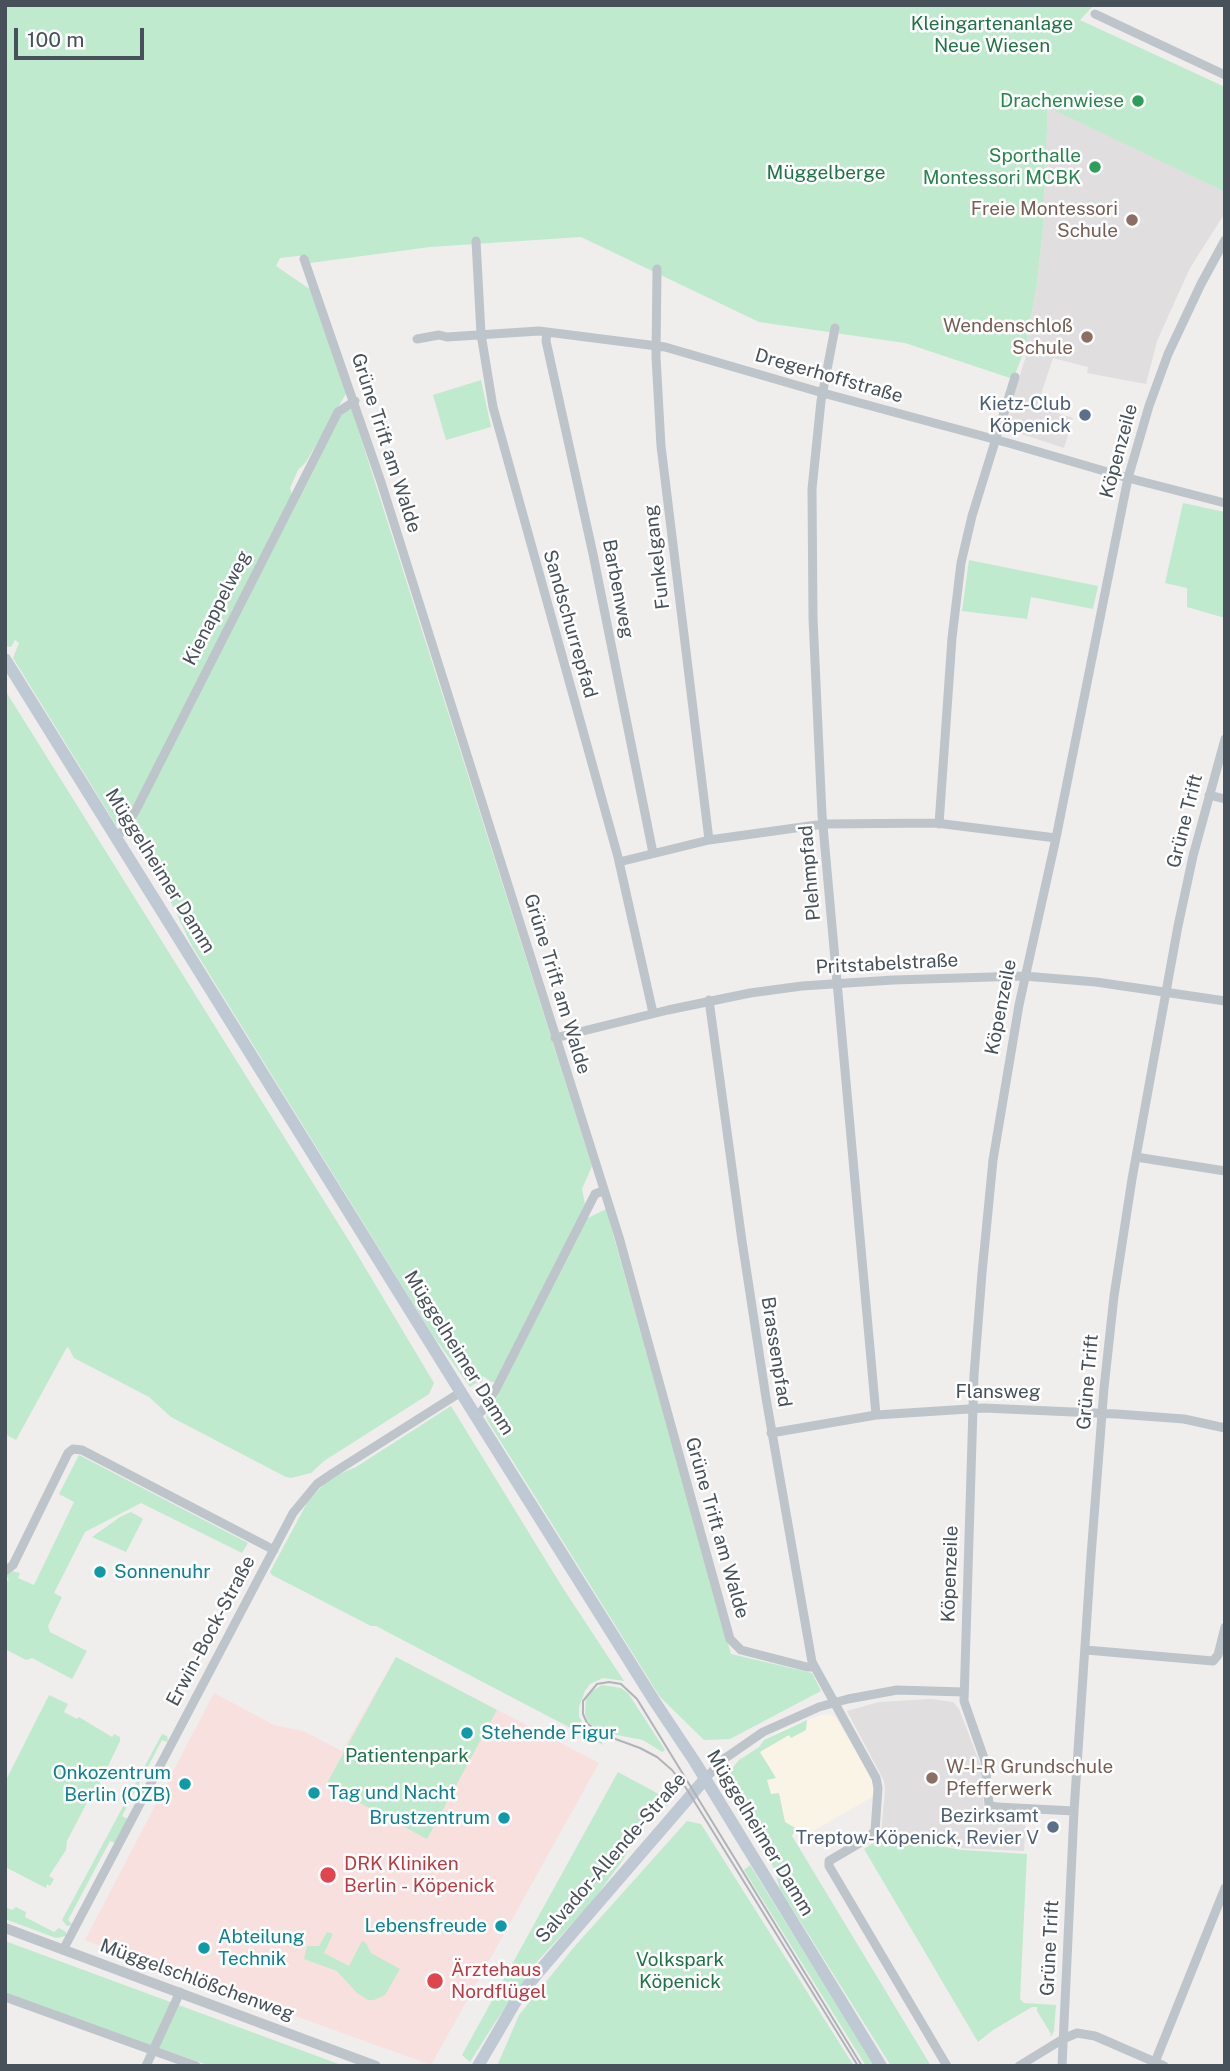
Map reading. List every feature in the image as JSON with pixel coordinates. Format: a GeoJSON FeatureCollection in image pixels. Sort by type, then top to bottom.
{"type":"FeatureCollection","features":[{"type":"Feature","properties":{"kind":"main road","name":"Müggelheimer Damm"},"geometry":{"type":"LineString","coordinates":[[5,659],[475,1415],[705,1779],[881,2066]]}},
{"type":"Feature","properties":{"kind":"main road","name":"Salvador-Allende-Straße"},"geometry":{"type":"LineString","coordinates":[[478,2066],[529,1984],[570,1933],[705,1779]]}},
{"type":"Feature","properties":{"kind":"street"},"geometry":{"type":"LineString","coordinates":[[1096,14],[1225,75]]}},
{"type":"Feature","properties":{"kind":"street","name":"Sandschurrepfad"},"geometry":{"type":"LineString","coordinates":[[476,240],[481,334],[502,444],[619,862],[653,1013]]}},
{"type":"Feature","properties":{"kind":"street","name":"Köpenzeile"},"geometry":{"type":"LineString","coordinates":[[1074,1811],[989,1805],[985,1761],[966,1709],[964,1692],[973,1409],[982,1273],[1003,1093],[1024,976],[1056,838],[1128,478],[1149,406],[1168,354],[1225,240]]}},
{"type":"Feature","properties":{"kind":"street","name":"Grüne Trift am Walde"},"geometry":{"type":"LineString","coordinates":[[304,259],[355,401],[619,1237],[732,1643],[741,1650],[813,1667]]}},
{"type":"Feature","properties":{"kind":"street","name":"Funkelgang"},"geometry":{"type":"LineString","coordinates":[[657,269],[656,346],[663,464],[709,840]]}},
{"type":"Feature","properties":{"kind":"street","name":"Plehmpfad"},"geometry":{"type":"LineString","coordinates":[[835,328],[814,461],[811,522],[813,618],[824,824],[876,1415]]}},
{"type":"Feature","properties":{"kind":"street","name":"Dregerhoffstraße"},"geometry":{"type":"LineString","coordinates":[[417,339],[439,335],[447,337],[547,332],[656,346],[1225,503]]}},
{"type":"Feature","properties":{"kind":"street","name":"Barbenweg"},"geometry":{"type":"LineString","coordinates":[[547,332],[546,341],[591,544],[653,853]]}},
{"type":"Feature","properties":{"kind":"street"},"geometry":{"type":"LineString","coordinates":[[939,824],[953,631],[961,563],[1015,377]]}},
{"type":"Feature","properties":{"kind":"street","name":"Kienappelweg"},"geometry":{"type":"LineString","coordinates":[[116,837],[125,829],[138,806],[338,412],[355,401]]}},
{"type":"Feature","properties":{"kind":"street","name":"Grüne Trift"},"geometry":{"type":"LineString","coordinates":[[1062,2066],[1074,1811],[1102,1413],[1116,1279],[1189,874],[1225,739]]}},
{"type":"Feature","properties":{"kind":"street"},"geometry":{"type":"LineString","coordinates":[[1209,795],[1225,799]]}},
{"type":"Feature","properties":{"kind":"street"},"geometry":{"type":"LineString","coordinates":[[619,862],[709,840],[824,824],[939,824],[1056,838]]}},
{"type":"Feature","properties":{"kind":"street","name":"Pritstabelstraße"},"geometry":{"type":"LineString","coordinates":[[555,1038],[709,1000],[838,983],[1024,976],[1096,982],[1225,1001]]}},
{"type":"Feature","properties":{"kind":"street","name":"Brassenpfad"},"geometry":{"type":"LineString","coordinates":[[709,1000],[741,1241],[771,1433],[813,1667],[834,1702]]}},
{"type":"Feature","properties":{"kind":"street"},"geometry":{"type":"LineString","coordinates":[[1136,1157],[1225,1171]]}},
{"type":"Feature","properties":{"kind":"street"},"geometry":{"type":"LineString","coordinates":[[475,1415],[482,1411],[496,1389],[596,1194],[603,1191]]}},
{"type":"Feature","properties":{"kind":"street","name":"Erwin-Bock-Straße"},"geometry":{"type":"LineString","coordinates":[[63,1950],[293,1513],[317,1484],[461,1392]]}},
{"type":"Feature","properties":{"kind":"street","name":"Flansweg"},"geometry":{"type":"LineString","coordinates":[[771,1433],[876,1415],[973,1409],[1102,1413],[1184,1419],[1225,1428]]}},
{"type":"Feature","properties":{"kind":"street"},"geometry":{"type":"LineString","coordinates":[[5,1571],[13,1565],[68,1452],[73,1450],[82,1450],[274,1550]]}},
{"type":"Feature","properties":{"kind":"street"},"geometry":{"type":"LineString","coordinates":[[1086,1650],[1209,1661],[1216,1659],[1225,1628]]}},
{"type":"Feature","properties":{"kind":"street"},"geometry":{"type":"LineString","coordinates":[[705,1779],[724,1759],[763,1732],[834,1702],[897,1690],[964,1692]]}},
{"type":"Feature","properties":{"kind":"street"},"geometry":{"type":"LineString","coordinates":[[834,1702],[876,1777],[878,1800],[874,1833],[829,1861],[829,1866],[947,2066]]}},
{"type":"Feature","properties":{"kind":"street"},"geometry":{"type":"LineString","coordinates":[[1019,2066],[1077,2033],[1088,2034],[1160,2064],[1225,1888]]}},
{"type":"Feature","properties":{"kind":"street","name":"Müggelschlößchenweg"},"geometry":{"type":"LineString","coordinates":[[5,1928],[376,2066]]}},
{"type":"Feature","properties":{"kind":"street"},"geometry":{"type":"LineString","coordinates":[[146,2066],[180,1993]]}},
{"type":"Feature","properties":{"kind":"street"},"geometry":{"type":"LineString","coordinates":[[5,1997],[196,2066]]}},
{"type":"Feature","properties":{"kind":"shaded area","name":"Freie Montessori Schule"},"geometry":{"type":"Polygon","coordinates":[[[1048,106],[1225,192],[1225,213],[1190,268],[1157,341],[1146,384],[1087,373],[1088,367],[1053,358],[1037,406],[1073,418],[1064,448],[1003,428],[1028,350],[1025,349],[1037,284],[1043,227],[1048,106]]]}},
{"type":"Feature","properties":{"kind":"shaded area","name":"DRK Kliniken Berlin - Köpenick"},"geometry":{"type":"Polygon","coordinates":[[[396,1657],[599,1763],[431,2065],[85,1940],[214,1693],[274,1725],[303,1731],[342,1751],[396,1657]]]}},
{"type":"Feature","properties":{"kind":"shaded area","name":"W-I-R Grundschule Pfefferwerk"},"geometry":{"type":"Polygon","coordinates":[[[931,1699],[953,1702],[959,1709],[982,1769],[984,1813],[1026,1815],[1024,1851],[958,1848],[881,1835],[884,1781],[847,1711],[879,1702],[931,1699]]]}},
{"type":"Feature","properties":{"kind":"shaded area"},"geometry":{"type":"Polygon","coordinates":[[[830,1714],[836,1718],[873,1780],[874,1796],[811,1832],[792,1836],[743,1757],[759,1747],[764,1740],[784,1729],[830,1714]]]}},
{"type":"Feature","properties":{"kind":"green space","name":"Müggelberge"},"geometry":{"type":"Polygon","coordinates":[[[5,5],[1094,5],[1080,20],[1225,87],[1225,192],[1048,107],[1043,227],[1037,284],[1025,349],[1013,379],[905,343],[759,322],[581,237],[430,247],[310,263],[307,255],[280,258],[276,266],[311,290],[347,392],[306,462],[298,470],[290,488],[292,495],[128,817],[124,823],[116,825],[13,658],[19,643],[15,640],[11,647],[5,646],[5,5]]]}},
{"type":"Feature","properties":{"kind":"green space"},"geometry":{"type":"Polygon","coordinates":[[[481,380],[491,427],[446,440],[433,395],[481,380]]]}},
{"type":"Feature","properties":{"kind":"green space"},"geometry":{"type":"Polygon","coordinates":[[[352,410],[592,1166],[582,1189],[585,1204],[496,1382],[483,1376],[482,1383],[478,1382],[470,1387],[432,1334],[192,946],[167,894],[127,833],[329,434],[339,417],[352,410]]]}},
{"type":"Feature","properties":{"kind":"green space"},"geometry":{"type":"Polygon","coordinates":[[[1183,503],[1225,512],[1225,618],[1187,607],[1187,588],[1165,583],[1183,503]]]}},
{"type":"Feature","properties":{"kind":"green space"},"geometry":{"type":"Polygon","coordinates":[[[969,560],[1098,586],[1093,609],[1031,597],[1027,619],[962,611],[969,560]]]}},
{"type":"Feature","properties":{"kind":"green space"},"geometry":{"type":"Polygon","coordinates":[[[5,690],[351,1244],[434,1383],[429,1394],[324,1461],[311,1473],[286,1477],[171,1417],[149,1397],[74,1358],[68,1347],[16,1440],[5,1434],[5,690]]]}},
{"type":"Feature","properties":{"kind":"green space"},"geometry":{"type":"Polygon","coordinates":[[[606,1209],[731,1654],[812,1673],[821,1691],[730,1739],[704,1740],[660,1697],[486,1418],[586,1219],[606,1209]]]}},
{"type":"Feature","properties":{"kind":"green space"},"geometry":{"type":"Polygon","coordinates":[[[451,1406],[561,1585],[624,1681],[603,1678],[590,1684],[579,1707],[579,1717],[603,1745],[270,1572],[308,1501],[330,1478],[356,1467],[451,1406]]]}},
{"type":"Feature","properties":{"kind":"green space"},"geometry":{"type":"Polygon","coordinates":[[[79,1455],[248,1543],[242,1553],[141,1503],[85,1532],[54,1593],[62,1597],[48,1626],[50,1632],[87,1651],[72,1679],[32,1658],[26,1660],[5,1649],[5,1582],[9,1580],[6,1575],[12,1571],[20,1573],[18,1578],[34,1585],[74,1502],[59,1494],[79,1455]]]}},
{"type":"Feature","properties":{"kind":"green space"},"geometry":{"type":"Polygon","coordinates":[[[131,1512],[143,1519],[126,1552],[92,1537],[120,1517],[131,1512]]]}},
{"type":"Feature","properties":{"kind":"green space","name":"Patientenpark"},"geometry":{"type":"Polygon","coordinates":[[[396,1657],[497,1710],[427,1839],[326,1785],[396,1657]]]}},
{"type":"Feature","properties":{"kind":"green space"},"geometry":{"type":"Polygon","coordinates":[[[602,1685],[621,1688],[628,1693],[665,1750],[662,1752],[643,1740],[601,1732],[588,1722],[585,1714],[586,1699],[602,1685]]]}},
{"type":"Feature","properties":{"kind":"green space"},"geometry":{"type":"Polygon","coordinates":[[[49,1695],[68,1704],[64,1712],[77,1719],[79,1717],[112,1737],[114,1734],[120,1737],[120,1741],[67,1841],[66,1850],[49,1876],[54,1879],[46,1888],[5,1867],[5,1782],[49,1695]]]}},
{"type":"Feature","properties":{"kind":"green space"},"geometry":{"type":"Polygon","coordinates":[[[807,1720],[806,1730],[791,1738],[789,1735],[760,1752],[776,1778],[767,1780],[771,1794],[779,1793],[785,1822],[797,1829],[792,1836],[931,2066],[891,2066],[780,1889],[773,1866],[733,1801],[736,1799],[728,1787],[727,1775],[739,1760],[759,1747],[764,1740],[807,1720]]]}},
{"type":"Feature","properties":{"kind":"green space"},"geometry":{"type":"Polygon","coordinates":[[[162,1734],[167,1736],[168,1742],[162,1740],[122,1816],[128,1819],[115,1843],[110,1841],[68,1920],[73,1925],[67,1926],[62,1920],[162,1734]]]}},
{"type":"Feature","properties":{"kind":"green space"},"geometry":{"type":"Polygon","coordinates":[[[618,1772],[668,1799],[668,1805],[647,1820],[630,1839],[634,1842],[622,1861],[592,1902],[534,1965],[533,1971],[470,2062],[462,2055],[618,1772]]]}},
{"type":"Feature","properties":{"kind":"green space","name":"Volkspark Köpenick"},"geometry":{"type":"Polygon","coordinates":[[[687,1821],[701,1824],[854,2066],[497,2066],[519,2015],[575,1946],[687,1821]]]}},
{"type":"Feature","properties":{"kind":"green space"},"geometry":{"type":"Polygon","coordinates":[[[881,1835],[962,1850],[1027,1854],[1020,1999],[1024,2003],[1056,2005],[1052,2035],[1049,2037],[1051,2034],[1037,2007],[1032,2007],[978,2042],[864,1849],[880,1839],[881,1835]]]}},
{"type":"Feature","properties":{"kind":"green space"},"geometry":{"type":"Polygon","coordinates":[[[750,1865],[875,2066],[866,2066],[744,1870],[750,1865]]]}},
{"type":"Feature","properties":{"kind":"green space"},"geometry":{"type":"Polygon","coordinates":[[[5,1907],[12,1910],[16,1907],[26,1912],[25,1917],[54,1932],[59,1928],[66,1932],[66,1936],[56,1938],[5,1919],[5,1907]]]}},
{"type":"Feature","properties":{"kind":"green space"},"geometry":{"type":"Polygon","coordinates":[[[327,1932],[333,1934],[324,1953],[349,1966],[362,1941],[371,1953],[400,1969],[385,1995],[368,2000],[357,1993],[337,1971],[304,1959],[307,1946],[319,1946],[327,1932]]]}},
{"type":"Feature","properties":{"kind":"green space"},"geometry":{"type":"Polygon","coordinates":[[[5,1941],[344,2066],[210,2066],[5,1993],[5,1941]]]}},
{"type":"Feature","properties":{"kind":"waterway"},"geometry":{"type":"LineString","coordinates":[[660,5],[672,5]]}},
{"type":"Feature","properties":{"kind":"tram line"},"geometry":{"type":"LineString","coordinates":[[858,2066],[686,1788],[672,1770],[657,1757],[599,1733],[587,1723],[583,1714],[583,1701],[597,1684],[621,1684],[637,1699],[862,2066]]}},
{"type":"Feature","properties":{"kind":"place","name":"Drachenwiese"},"geometry":{"type":"Point","coordinates":[1138,101]}},
{"type":"Feature","properties":{"kind":"place","name":"Sporthalle Montessori MCBK"},"geometry":{"type":"Point","coordinates":[1095,167]}},
{"type":"Feature","properties":{"kind":"place","name":"Freie Montessori Schule"},"geometry":{"type":"Point","coordinates":[1132,220]}},
{"type":"Feature","properties":{"kind":"place","name":"Wendenschloß Schule"},"geometry":{"type":"Point","coordinates":[1087,337]}},
{"type":"Feature","properties":{"kind":"place","name":"Kietz-Club Köpenick"},"geometry":{"type":"Point","coordinates":[1085,415]}},
{"type":"Feature","properties":{"kind":"place","name":"Sonnenuhr"},"geometry":{"type":"Point","coordinates":[100,1572]}},
{"type":"Feature","properties":{"kind":"place","name":"Stehende Figur"},"geometry":{"type":"Point","coordinates":[467,1733]}},
{"type":"Feature","properties":{"kind":"place","name":"W-I-R Grundschule Pfefferwerk"},"geometry":{"type":"Point","coordinates":[932,1778]}},
{"type":"Feature","properties":{"kind":"place","name":"Onkozentrum Berlin (OZB)"},"geometry":{"type":"Point","coordinates":[185,1784]}},
{"type":"Feature","properties":{"kind":"place","name":"Tag und Nacht"},"geometry":{"type":"Point","coordinates":[314,1793]}},
{"type":"Feature","properties":{"kind":"place","name":"Brustzentrum"},"geometry":{"type":"Point","coordinates":[504,1818]}},
{"type":"Feature","properties":{"kind":"place","name":"Bezirksamt Treptow-Köpenick, Revier V"},"geometry":{"type":"Point","coordinates":[1053,1827]}},
{"type":"Feature","properties":{"kind":"place","name":"DRK Kliniken Berlin - Köpenick"},"geometry":{"type":"Point","coordinates":[328,1875]}},
{"type":"Feature","properties":{"kind":"place","name":"Lebensfreude"},"geometry":{"type":"Point","coordinates":[501,1926]}},
{"type":"Feature","properties":{"kind":"place","name":"Abteilung Technik"},"geometry":{"type":"Point","coordinates":[204,1948]}},
{"type":"Feature","properties":{"kind":"place","name":"Ärztehaus Nordflügel"},"geometry":{"type":"Point","coordinates":[435,1981]}},
{"type":"Feature","properties":{"kind":"park label","name":"Kleingartenanlage Neue Wiesen"},"geometry":{"type":"Point","coordinates":[992,35]}}]}
